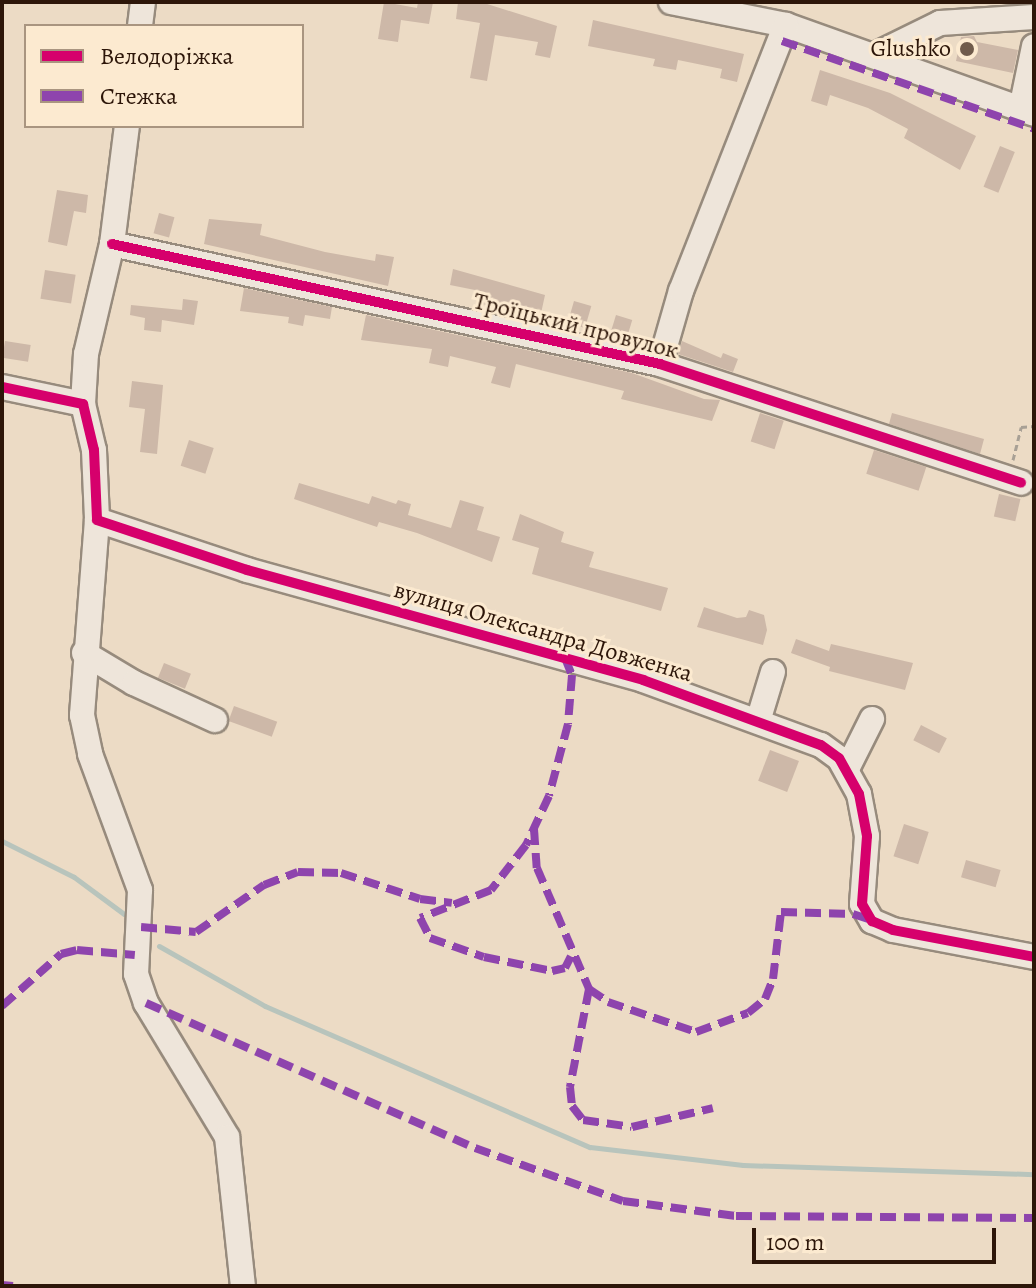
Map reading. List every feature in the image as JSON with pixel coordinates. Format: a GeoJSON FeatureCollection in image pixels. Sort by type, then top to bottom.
{"type":"FeatureCollection","features":[{"type":"Feature","properties":{"kind":"street"},"geometry":{"type":"LineString","coordinates":[[140,24],[143,2]]}},
{"type":"Feature","properties":{"kind":"street"},"geometry":{"type":"LineString","coordinates":[[671,2],[786,25],[1027,112],[1034,46]]}},
{"type":"Feature","properties":{"kind":"street"},"geometry":{"type":"LineString","coordinates":[[875,55],[940,23],[1034,17]]}},
{"type":"Feature","properties":{"kind":"street"},"geometry":{"type":"LineString","coordinates":[[660,364],[681,291],[786,25]]}},
{"type":"Feature","properties":{"kind":"street"},"geometry":{"type":"LineString","coordinates":[[127,128],[112,244],[86,354],[83,404],[94,450],[97,520],[84,653],[82,715],[90,754],[140,890],[136,974],[146,1003],[227,1137],[243,1286]]}},
{"type":"Feature","properties":{"kind":"street","name":"Троїцький провулок"},"geometry":{"type":"LineString","coordinates":[[112,244],[660,364],[1015,481]]}},
{"type":"Feature","properties":{"kind":"street"},"geometry":{"type":"LineString","coordinates":[[2,387],[83,404]]}},
{"type":"Feature","properties":{"kind":"street","name":"вулиця Олександра Довженка"},"geometry":{"type":"LineString","coordinates":[[97,520],[247,570],[643,680],[759,718],[821,745],[847,769],[865,817],[862,904],[872,921],[893,930],[1034,957]]}},
{"type":"Feature","properties":{"kind":"street"},"geometry":{"type":"LineString","coordinates":[[84,653],[134,683],[215,720]]}},
{"type":"Feature","properties":{"kind":"street"},"geometry":{"type":"LineString","coordinates":[[759,718],[773,672]]}},
{"type":"Feature","properties":{"kind":"street"},"geometry":{"type":"LineString","coordinates":[[847,769],[872,719]]}},
{"type":"Feature","properties":{"kind":"path"},"geometry":{"type":"LineString","coordinates":[[1015,481],[1021,427],[1034,426]]}},
{"type":"Feature","properties":{"kind":"building"},"geometry":{"type":"Polygon","coordinates":[[[384,2],[417,8],[418,2],[433,2],[429,24],[401,20],[398,42],[378,39],[384,2]]]}},
{"type":"Feature","properties":{"kind":"building"},"geometry":{"type":"Polygon","coordinates":[[[458,2],[484,3],[557,26],[550,58],[535,55],[538,42],[495,35],[487,81],[470,78],[480,23],[456,19],[458,2]]]}},
{"type":"Feature","properties":{"kind":"building"},"geometry":{"type":"Polygon","coordinates":[[[593,20],[744,54],[737,82],[720,78],[722,69],[678,60],[676,70],[653,66],[655,59],[588,46],[593,20]]]}},
{"type":"Feature","properties":{"kind":"building"},"geometry":{"type":"Polygon","coordinates":[[[974,36],[977,42],[1018,50],[1013,73],[956,61],[961,37],[974,36]]]}},
{"type":"Feature","properties":{"kind":"building"},"geometry":{"type":"Polygon","coordinates":[[[820,70],[890,93],[976,136],[960,170],[904,138],[908,129],[868,108],[830,95],[827,106],[811,101],[820,70]]]}},
{"type":"Feature","properties":{"kind":"building"},"geometry":{"type":"Polygon","coordinates":[[[1000,146],[1015,152],[998,193],[984,187],[1000,146]]]}},
{"type":"Feature","properties":{"kind":"building"},"geometry":{"type":"Polygon","coordinates":[[[57,190],[88,195],[86,213],[74,211],[67,246],[48,242],[57,190]]]}},
{"type":"Feature","properties":{"kind":"building"},"geometry":{"type":"Polygon","coordinates":[[[159,213],[174,217],[169,237],[154,233],[159,213]]]}},
{"type":"Feature","properties":{"kind":"building"},"geometry":{"type":"Polygon","coordinates":[[[209,219],[262,224],[260,235],[325,252],[375,261],[376,254],[394,257],[388,286],[204,244],[209,219]]]}},
{"type":"Feature","properties":{"kind":"building"},"geometry":{"type":"Polygon","coordinates":[[[453,269],[545,295],[540,318],[482,304],[485,292],[450,285],[453,269]]]}},
{"type":"Feature","properties":{"kind":"building"},"geometry":{"type":"Polygon","coordinates":[[[45,270],[76,275],[71,303],[40,299],[45,270]]]}},
{"type":"Feature","properties":{"kind":"building"},"geometry":{"type":"Polygon","coordinates":[[[244,288],[332,307],[330,319],[305,315],[303,326],[288,323],[289,317],[240,311],[244,288]]]}},
{"type":"Feature","properties":{"kind":"building"},"geometry":{"type":"Polygon","coordinates":[[[183,299],[198,301],[194,325],[162,320],[161,332],[144,330],[145,318],[130,315],[131,305],[182,310],[183,299]]]}},
{"type":"Feature","properties":{"kind":"building"},"geometry":{"type":"Polygon","coordinates":[[[574,301],[591,306],[585,328],[568,323],[574,301]]]}},
{"type":"Feature","properties":{"kind":"building"},"geometry":{"type":"Polygon","coordinates":[[[366,315],[632,373],[704,399],[720,400],[712,421],[621,399],[624,391],[516,364],[510,388],[491,383],[496,367],[450,356],[448,367],[429,363],[432,349],[361,340],[366,315]]]}},
{"type":"Feature","properties":{"kind":"building"},"geometry":{"type":"Polygon","coordinates":[[[616,315],[632,320],[626,340],[610,335],[616,315]]]}},
{"type":"Feature","properties":{"kind":"building"},"geometry":{"type":"Polygon","coordinates":[[[5,341],[31,345],[28,362],[2,358],[5,341]]]}},
{"type":"Feature","properties":{"kind":"building"},"geometry":{"type":"Polygon","coordinates":[[[682,341],[721,358],[723,353],[738,359],[733,372],[678,354],[682,341]]]}},
{"type":"Feature","properties":{"kind":"building"},"geometry":{"type":"Polygon","coordinates":[[[132,381],[163,385],[157,454],[140,452],[145,409],[129,407],[132,381]]]}},
{"type":"Feature","properties":{"kind":"building"},"geometry":{"type":"Polygon","coordinates":[[[760,413],[784,421],[775,449],[751,442],[760,413]]]}},
{"type":"Feature","properties":{"kind":"building"},"geometry":{"type":"Polygon","coordinates":[[[892,413],[984,439],[980,454],[889,424],[892,413]]]}},
{"type":"Feature","properties":{"kind":"building"},"geometry":{"type":"Polygon","coordinates":[[[189,440],[214,448],[205,474],[181,466],[189,440]]]}},
{"type":"Feature","properties":{"kind":"building"},"geometry":{"type":"Polygon","coordinates":[[[874,450],[926,467],[919,491],[866,474],[874,450]]]}},
{"type":"Feature","properties":{"kind":"building"},"geometry":{"type":"Polygon","coordinates":[[[299,483],[369,504],[372,496],[396,504],[398,500],[411,504],[408,515],[451,528],[460,500],[484,507],[477,530],[500,537],[492,562],[417,533],[379,522],[377,527],[294,499],[299,483]]]}},
{"type":"Feature","properties":{"kind":"building"},"geometry":{"type":"Polygon","coordinates":[[[999,494],[1020,499],[1015,521],[994,516],[999,494]]]}},
{"type":"Feature","properties":{"kind":"building"},"geometry":{"type":"Polygon","coordinates":[[[520,514],[564,532],[561,542],[594,552],[589,567],[668,588],[661,611],[532,574],[539,548],[512,540],[520,514]]]}},
{"type":"Feature","properties":{"kind":"building"},"geometry":{"type":"Polygon","coordinates":[[[704,607],[737,618],[746,617],[749,610],[764,615],[767,630],[763,645],[697,627],[704,607]]]}},
{"type":"Feature","properties":{"kind":"building"},"geometry":{"type":"Polygon","coordinates":[[[796,639],[829,651],[831,644],[913,663],[905,690],[829,671],[830,667],[791,653],[796,639]]]}},
{"type":"Feature","properties":{"kind":"building"},"geometry":{"type":"Polygon","coordinates":[[[164,663],[191,674],[185,689],[158,678],[164,663]]]}},
{"type":"Feature","properties":{"kind":"building"},"geometry":{"type":"Polygon","coordinates":[[[234,706],[277,722],[272,737],[229,721],[234,706]]]}},
{"type":"Feature","properties":{"kind":"building"},"geometry":{"type":"Polygon","coordinates":[[[921,725],[947,738],[939,753],[913,740],[921,725]]]}},
{"type":"Feature","properties":{"kind":"building"},"geometry":{"type":"Polygon","coordinates":[[[770,750],[799,761],[787,792],[758,781],[770,750]]]}},
{"type":"Feature","properties":{"kind":"building"},"geometry":{"type":"Polygon","coordinates":[[[904,824],[929,832],[918,864],[893,856],[904,824]]]}},
{"type":"Feature","properties":{"kind":"building"},"geometry":{"type":"Polygon","coordinates":[[[966,860],[1001,870],[996,887],[961,877],[966,860]]]}},
{"type":"Feature","properties":{"kind":"waterway"},"geometry":{"type":"LineString","coordinates":[[2,841],[74,877],[124,914]]}},
{"type":"Feature","properties":{"kind":"waterway"},"geometry":{"type":"LineString","coordinates":[[159,946],[265,1006],[590,1147],[743,1165],[1034,1174]]}},
{"type":"Feature","properties":{"kind":"marked path"},"geometry":{"type":"LineString","coordinates":[[782,41],[1034,129]]}},
{"type":"Feature","properties":{"kind":"marked path"},"geometry":{"type":"LineString","coordinates":[[565,658],[572,675],[568,724],[549,796],[526,845],[491,890],[420,918],[430,938],[484,957],[552,971],[565,968],[571,956]]}},
{"type":"Feature","properties":{"kind":"marked path"},"geometry":{"type":"LineString","coordinates":[[534,829],[537,868],[589,989],[608,1002],[696,1032],[748,1013],[765,999],[773,979],[781,912],[853,914],[872,920]]}},
{"type":"Feature","properties":{"kind":"marked path"},"geometry":{"type":"LineString","coordinates":[[141,927],[196,932],[264,885],[298,872],[341,873],[420,899],[452,903]]}},
{"type":"Feature","properties":{"kind":"marked path"},"geometry":{"type":"LineString","coordinates":[[2,1006],[61,954],[77,950],[135,955]]}},
{"type":"Feature","properties":{"kind":"marked path"},"geometry":{"type":"LineString","coordinates":[[589,989],[570,1087],[572,1106],[583,1120],[632,1127],[713,1108]]}},
{"type":"Feature","properties":{"kind":"marked path"},"geometry":{"type":"LineString","coordinates":[[146,1003],[475,1148],[623,1201],[736,1216],[1034,1218]]}},
{"type":"Feature","properties":{"kind":"marked path"},"geometry":{"type":"LineString","coordinates":[[2,1285],[13,1286]]}},
{"type":"Feature","properties":{"kind":"cycle path"},"geometry":{"type":"LineString","coordinates":[[112,244],[660,364],[1021,483]]}},
{"type":"Feature","properties":{"kind":"cycle path"},"geometry":{"type":"LineString","coordinates":[[2,387],[83,404],[94,450],[97,520],[247,570],[643,680],[821,745],[839,758],[859,794],[867,836],[862,904],[872,921],[893,930],[1034,957]]}},
{"type":"Feature","properties":{"kind":"place","name":"Glushko"},"geometry":{"type":"Point","coordinates":[967,49]}}]}
